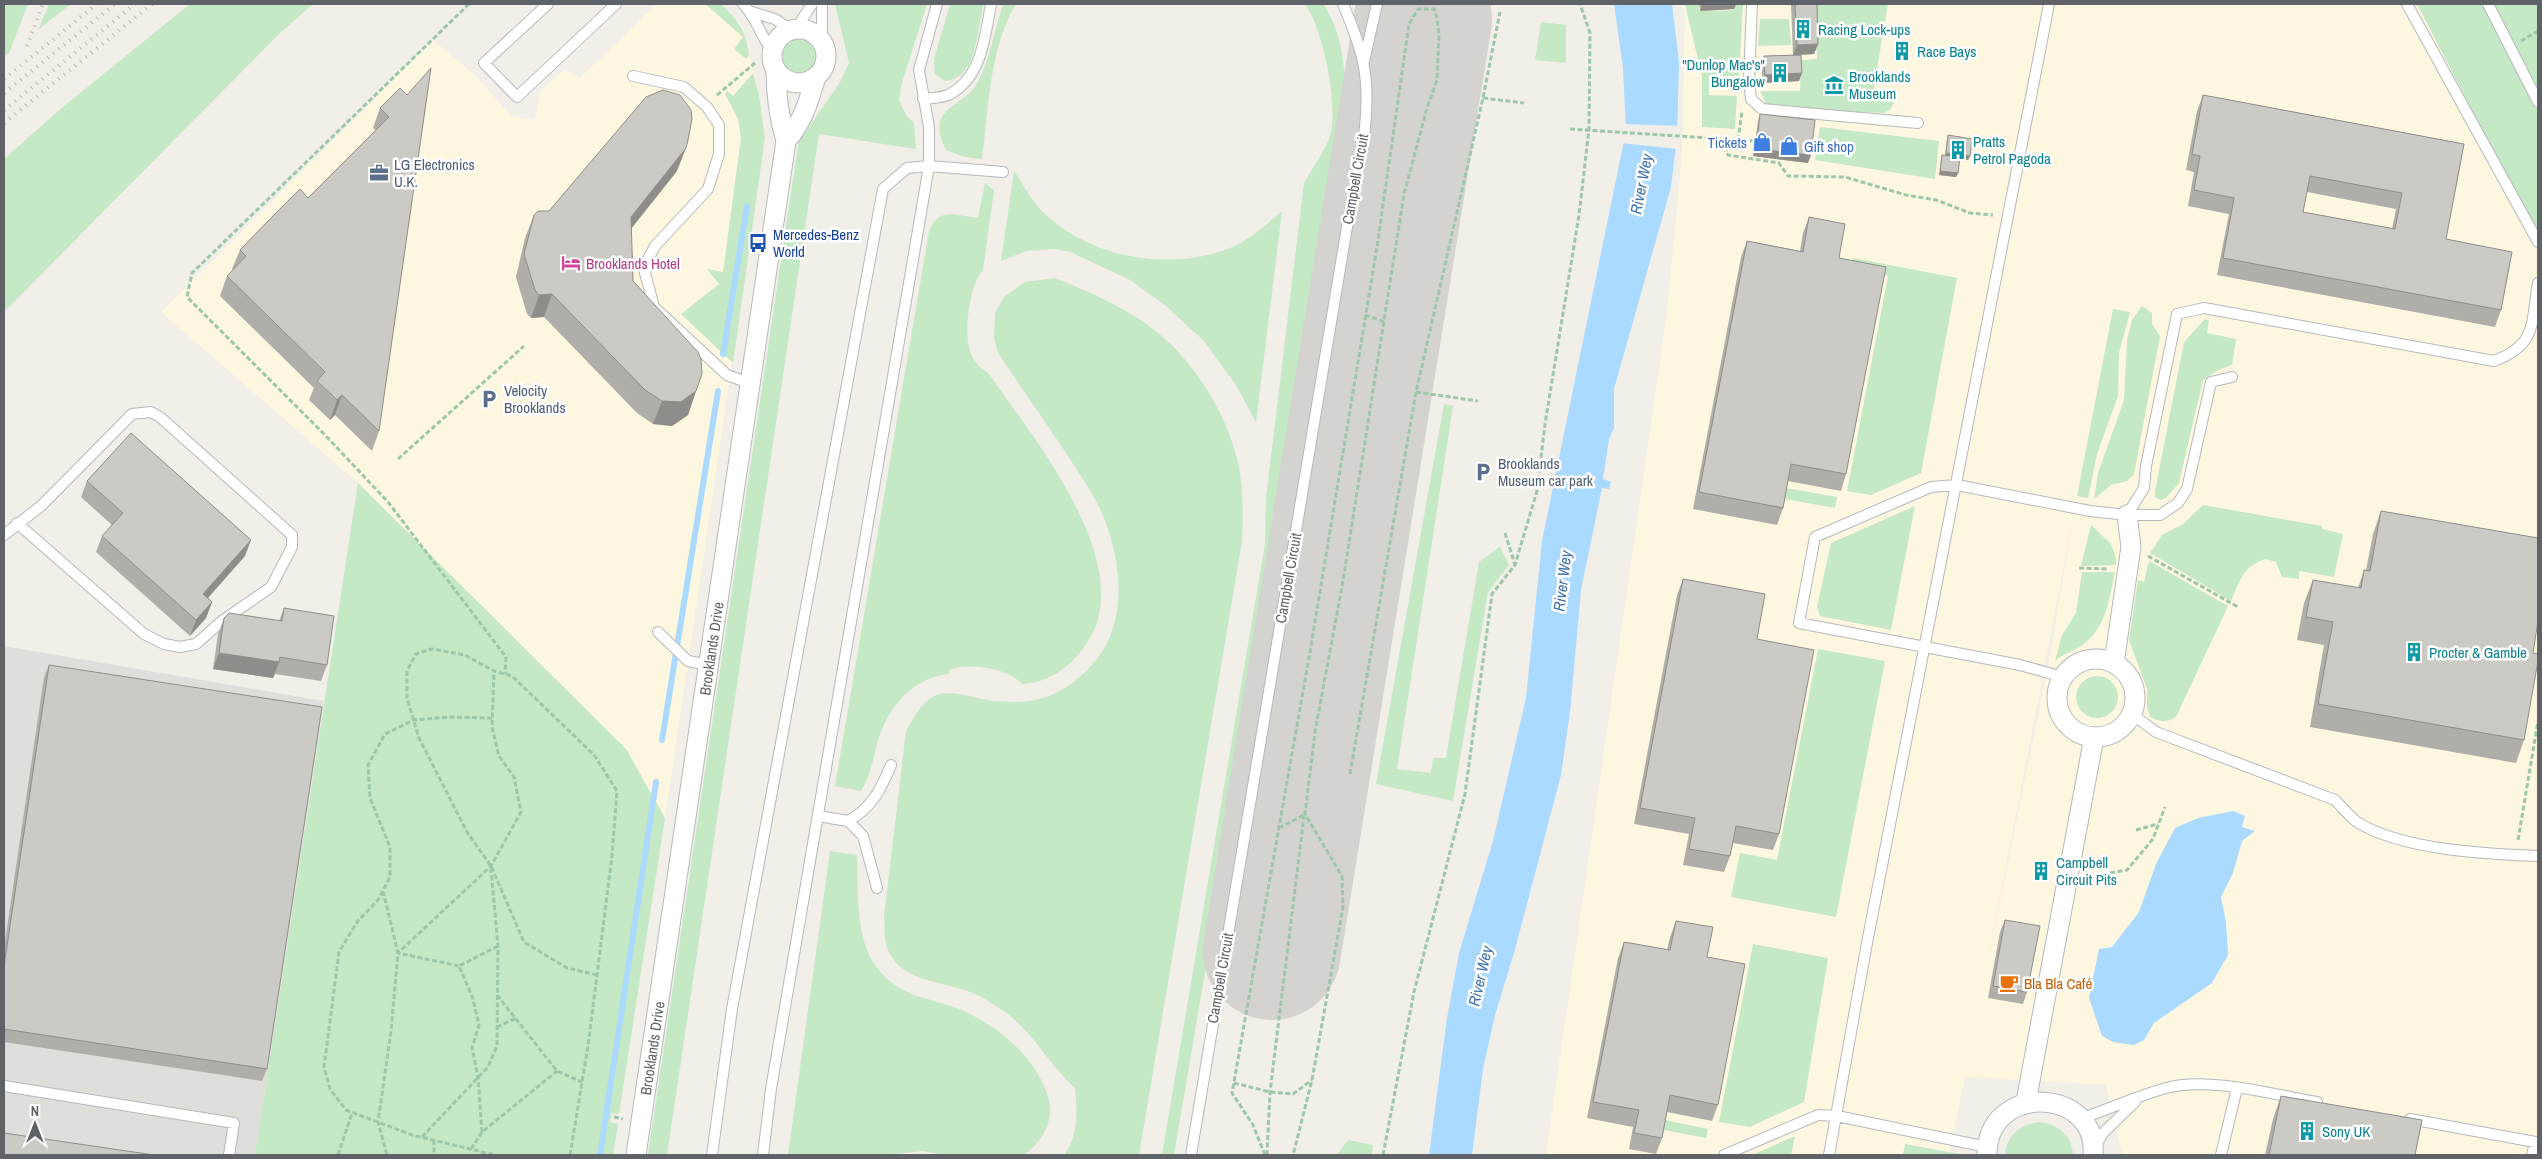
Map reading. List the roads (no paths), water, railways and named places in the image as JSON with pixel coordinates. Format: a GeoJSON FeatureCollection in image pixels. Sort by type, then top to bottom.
{"type":"FeatureCollection","features":[{"type":"Feature","properties":{"kind":"street"},"geometry":{"type":"LineString","coordinates":[[794,29],[806,30],[816,34],[822,42],[826,60],[816,76],[800,83],[790,81],[776,70],[772,51],[779,37],[794,29]]}},
{"type":"Feature","properties":{"kind":"street","name":"Brooklands Drive"},"geometry":{"type":"LineString","coordinates":[[636,1155],[786,141],[780,122],[776,92],[776,70]]}},
{"type":"Feature","properties":{"kind":"street","name":"Brooklands Drive"},"geometry":{"type":"LineString","coordinates":[[786,141],[798,128],[809,102],[816,76]]}},
{"type":"Feature","properties":{"kind":"street"},"geometry":{"type":"LineString","coordinates":[[2114,663],[2131,547],[2126,515]]}},
{"type":"Feature","properties":{"kind":"street"},"geometry":{"type":"LineString","coordinates":[[2089,659],[2102,659],[2114,663],[2131,680],[2135,691],[2132,714],[2117,731],[2094,737],[2082,735],[2062,719],[2058,707],[2057,694],[2064,677],[2077,664],[2089,659]]}},
{"type":"Feature","properties":{"kind":"street"},"geometry":{"type":"LineString","coordinates":[[2026,1102],[2070,875],[2094,737]]}},
{"type":"Feature","properties":{"kind":"street"},"geometry":{"type":"LineString","coordinates":[[1987,1151],[1990,1134],[2000,1119],[2014,1107],[2026,1102],[2041,1101],[2055,1103],[2069,1109],[2080,1119],[2089,1133],[2093,1152]]}},
{"type":"Feature","properties":{"kind":"lane"},"geometry":{"type":"LineString","coordinates":[[548,4],[484,62],[517,97],[616,4]]}},
{"type":"Feature","properties":{"kind":"lane"},"geometry":{"type":"LineString","coordinates":[[743,4],[752,12],[774,19],[794,29],[812,4]]}},
{"type":"Feature","properties":{"kind":"lane"},"geometry":{"type":"LineString","coordinates":[[822,4],[822,42]]}},
{"type":"Feature","properties":{"kind":"lane"},"geometry":{"type":"LineString","coordinates":[[763,1155],[771,1089],[930,166],[930,127],[923,99],[919,70],[937,4]]}},
{"type":"Feature","properties":{"kind":"lane"},"geometry":{"type":"LineString","coordinates":[[923,99],[949,96],[965,84],[976,66],[984,43],[991,4]]}},
{"type":"Feature","properties":{"kind":"lane","name":"Campbell Circuit"},"geometry":{"type":"LineString","coordinates":[[1190,1155],[1345,236],[1360,167],[1366,103],[1364,64],[1354,29],[1343,4]]}},
{"type":"Feature","properties":{"kind":"lane"},"geometry":{"type":"LineString","coordinates":[[1364,64],[1377,4]]}},
{"type":"Feature","properties":{"kind":"lane"},"geometry":{"type":"LineString","coordinates":[[1752,4],[1748,81],[1751,99],[1762,109],[1918,124]]}},
{"type":"Feature","properties":{"kind":"lane"},"geometry":{"type":"LineString","coordinates":[[1829,1155],[1867,942],[2049,4]]}},
{"type":"Feature","properties":{"kind":"lane"},"geometry":{"type":"LineString","coordinates":[[2407,4],[2538,242]]}},
{"type":"Feature","properties":{"kind":"lane"},"geometry":{"type":"LineString","coordinates":[[2488,4],[2538,102]]}},
{"type":"Feature","properties":{"kind":"lane"},"geometry":{"type":"LineString","coordinates":[[752,12],[760,34],[772,51]]}},
{"type":"Feature","properties":{"kind":"lane"},"geometry":{"type":"LineString","coordinates":[[633,76],[684,87],[707,107],[719,125],[719,154],[708,190],[656,246],[647,261],[645,273],[654,306],[727,375],[749,383]]}},
{"type":"Feature","properties":{"kind":"lane"},"geometry":{"type":"LineString","coordinates":[[712,1155],[732,1009],[883,189],[907,168],[930,166],[1003,172]]}},
{"type":"Feature","properties":{"kind":"lane"},"geometry":{"type":"LineString","coordinates":[[2126,515],[2144,488],[2146,466],[2177,314],[2204,308],[2494,361],[2512,354],[2528,340],[2538,283]]}},
{"type":"Feature","properties":{"kind":"lane"},"geometry":{"type":"LineString","coordinates":[[2064,677],[2037,668],[1799,623],[1815,537],[1931,486],[1957,485],[2090,511],[2126,515],[2160,515],[2178,503],[2187,489],[2211,382],[2232,377]]}},
{"type":"Feature","properties":{"kind":"lane"},"geometry":{"type":"LineString","coordinates":[[4,535],[17,523],[41,506],[132,414],[151,412],[292,535],[292,547],[271,587],[222,621],[196,644],[180,647],[164,644],[144,634],[17,523]]}},
{"type":"Feature","properties":{"kind":"lane"},"geometry":{"type":"LineString","coordinates":[[658,632],[688,662],[708,665]]}},
{"type":"Feature","properties":{"kind":"lane"},"geometry":{"type":"LineString","coordinates":[[2132,714],[2156,732],[2335,800],[2355,821],[2377,833],[2438,848],[2538,856]]}},
{"type":"Feature","properties":{"kind":"lane"},"geometry":{"type":"LineString","coordinates":[[848,821],[863,812],[879,792],[891,764]]}},
{"type":"Feature","properties":{"kind":"lane"},"geometry":{"type":"LineString","coordinates":[[818,816],[848,821],[863,836],[877,888]]}},
{"type":"Feature","properties":{"kind":"lane"},"geometry":{"type":"LineString","coordinates":[[4,1086],[234,1123],[229,1155]]}},
{"type":"Feature","properties":{"kind":"lane"},"geometry":{"type":"LineString","coordinates":[[2080,1119],[2168,1088],[2220,1086],[2324,1104]]}},
{"type":"Feature","properties":{"kind":"lane"},"geometry":{"type":"LineString","coordinates":[[2221,1155],[2237,1088]]}},
{"type":"Feature","properties":{"kind":"lane"},"geometry":{"type":"LineString","coordinates":[[2093,1152],[2103,1133],[2137,1099]]}},
{"type":"Feature","properties":{"kind":"lane"},"geometry":{"type":"LineString","coordinates":[[1724,1155],[1818,1115],[1837,1116],[1987,1151]]}},
{"type":"Feature","properties":{"kind":"lane"},"geometry":{"type":"LineString","coordinates":[[2401,1118],[2535,1142],[2532,1155]]}},
{"type":"Feature","properties":{"kind":"water","name":"River Wey"},"geometry":{"type":"Polygon","coordinates":[[[1614,4],[1672,4],[1679,62],[1677,136],[1671,187],[1614,389],[1614,428],[1609,439],[1603,479],[1611,482],[1609,489],[1602,488],[1581,590],[1570,712],[1561,775],[1514,953],[1495,1015],[1483,1069],[1472,1155],[1429,1155],[1447,1018],[1459,953],[1493,841],[1526,698],[1542,541],[1626,131],[1623,68],[1614,4]]]}},
{"type":"Feature","properties":{"kind":"water"},"geometry":{"type":"Polygon","coordinates":[[[2233,811],[2245,816],[2242,827],[2255,831],[2242,841],[2233,873],[2221,897],[2226,922],[2228,955],[2212,983],[2154,1023],[2144,1040],[2134,1045],[2113,1042],[2102,1036],[2089,998],[2099,949],[2112,947],[2139,912],[2156,864],[2175,828],[2198,818],[2233,811]]]}},
{"type":"Feature","properties":{"kind":"waterway"},"geometry":{"type":"LineString","coordinates":[[723,354],[747,206]]}},
{"type":"Feature","properties":{"kind":"waterway"},"geometry":{"type":"LineString","coordinates":[[662,740],[718,391]]}},
{"type":"Feature","properties":{"kind":"waterway"},"geometry":{"type":"LineString","coordinates":[[600,1155],[656,782]]}},
{"type":"Feature","properties":{"kind":"railway"},"geometry":{"type":"LineString","coordinates":[[27,46],[43,4]]}},
{"type":"Feature","properties":{"kind":"railway"},"geometry":{"type":"LineString","coordinates":[[4,79],[97,4]]}},
{"type":"Feature","properties":{"kind":"railway"},"geometry":{"type":"LineString","coordinates":[[4,93],[115,4]]}},
{"type":"Feature","properties":{"kind":"railway"},"geometry":{"type":"LineString","coordinates":[[4,110],[135,4]]}},
{"type":"Feature","properties":{"kind":"railway"},"geometry":{"type":"LineString","coordinates":[[4,123],[152,4]]}},
{"type":"Feature","properties":{"kind":"place","name":"Racing Lock-ups"},"geometry":{"type":"Point","coordinates":[1803,29]}},
{"type":"Feature","properties":{"kind":"place","name":"Race Bays"},"geometry":{"type":"Point","coordinates":[1902,51]}},
{"type":"Feature","properties":{"kind":"place","name":"\"Dunlop Mac's\" Bungalow"},"geometry":{"type":"Point","coordinates":[1780,73]}},
{"type":"Feature","properties":{"kind":"place","name":"Brooklands Museum"},"geometry":{"type":"Point","coordinates":[1834,85]}},
{"type":"Feature","properties":{"kind":"place","name":"Tickets"},"geometry":{"type":"Point","coordinates":[1762,142]}},
{"type":"Feature","properties":{"kind":"place","name":"Gift shop"},"geometry":{"type":"Point","coordinates":[1789,146]}},
{"type":"Feature","properties":{"kind":"place","name":"Pratts Petrol Pagoda"},"geometry":{"type":"Point","coordinates":[1958,150]}},
{"type":"Feature","properties":{"kind":"place","name":"LG Electronics U.K."},"geometry":{"type":"Point","coordinates":[379,173]}},
{"type":"Feature","properties":{"kind":"place","name":"Mercedes-Benz World"},"geometry":{"type":"Point","coordinates":[758,243]}},
{"type":"Feature","properties":{"kind":"place","name":"Brooklands Hotel"},"geometry":{"type":"Point","coordinates":[571,263]}},
{"type":"Feature","properties":{"kind":"place","name":"Velocity Brooklands"},"geometry":{"type":"Point","coordinates":[489,399]}},
{"type":"Feature","properties":{"kind":"place","name":"Brooklands Museum car park"},"geometry":{"type":"Point","coordinates":[1483,472]}},
{"type":"Feature","properties":{"kind":"place","name":"Procter & Gamble"},"geometry":{"type":"Point","coordinates":[2414,652]}},
{"type":"Feature","properties":{"kind":"place","name":"Campbell Circuit Pits"},"geometry":{"type":"Point","coordinates":[2041,871]}},
{"type":"Feature","properties":{"kind":"place","name":"Bla Bla Café"},"geometry":{"type":"Point","coordinates":[2009,983]}},
{"type":"Feature","properties":{"kind":"place","name":"Sony UK"},"geometry":{"type":"Point","coordinates":[2307,1131]}}]}
